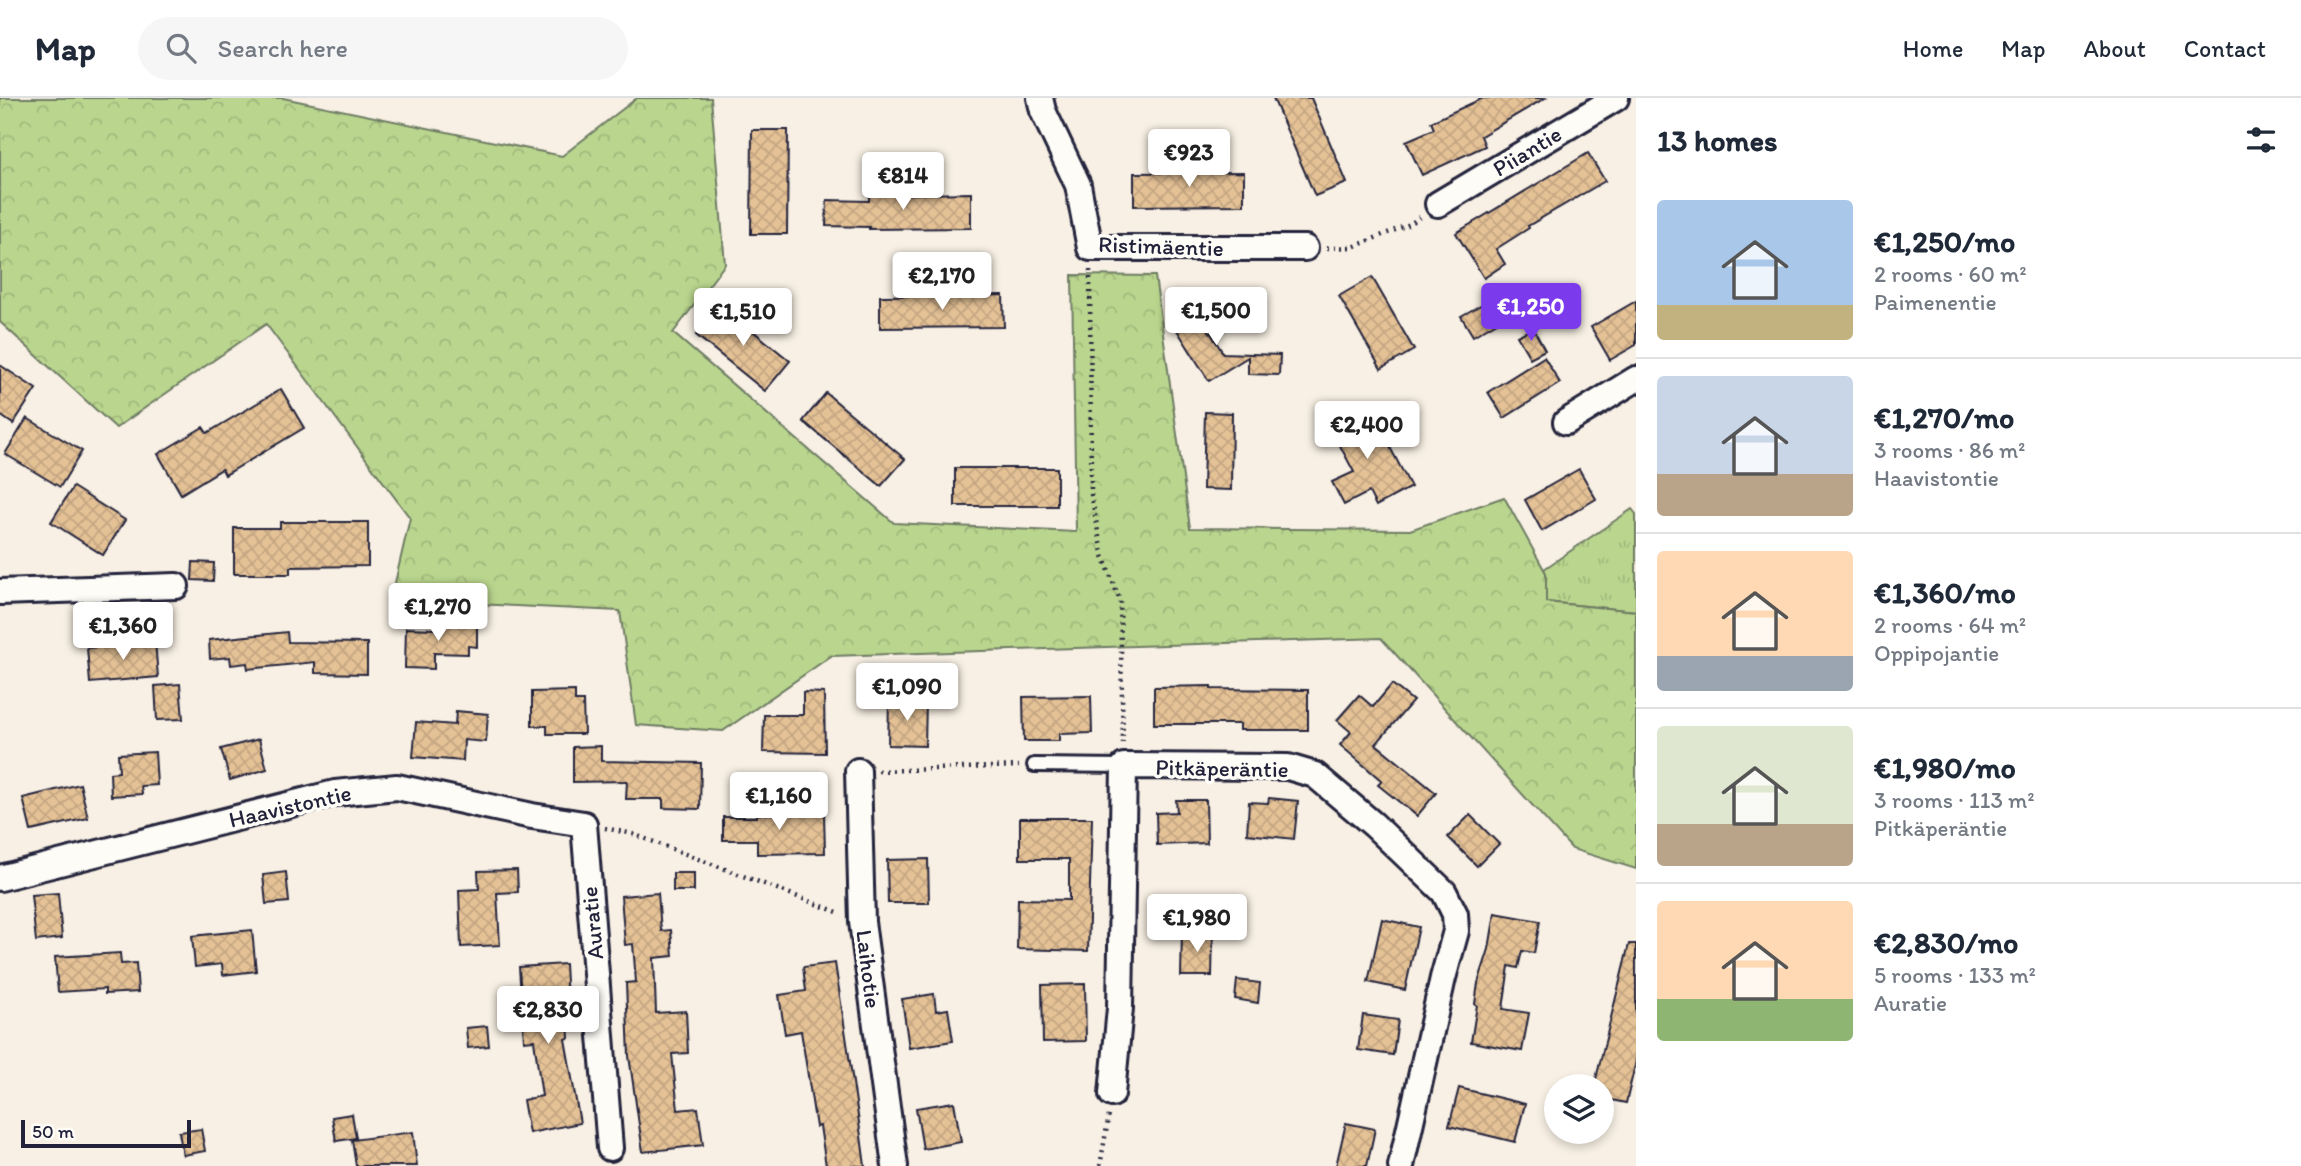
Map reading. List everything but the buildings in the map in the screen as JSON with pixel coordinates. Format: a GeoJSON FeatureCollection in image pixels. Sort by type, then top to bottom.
{"type":"FeatureCollection","features":[{"type":"Feature","properties":{"kind":"street","name":"Ristimäentie"},"geometry":{"type":"LineString","coordinates":[[1040,98],[1043,111],[1077,185],[1090,248],[1305,248]]}},
{"type":"Feature","properties":{"kind":"street","name":"Piiantie"},"geometry":{"type":"LineString","coordinates":[[1438,204],[1616,98]]}},
{"type":"Feature","properties":{"kind":"street"},"geometry":{"type":"LineString","coordinates":[[1566,422],[1636,379]]}},
{"type":"Feature","properties":{"kind":"street"},"geometry":{"type":"LineString","coordinates":[[0,592],[176,586]]}},
{"type":"Feature","properties":{"kind":"street","name":"Pitkäperäntie"},"geometry":{"type":"LineString","coordinates":[[1112,1094],[1120,1009],[1124,766],[1288,767],[1315,775],[1374,825],[1444,892],[1455,914],[1457,931],[1401,1166]]}},
{"type":"Feature","properties":{"kind":"street","name":"Laihotie"},"geometry":{"type":"LineString","coordinates":[[858,771],[862,922],[895,1166]]}},
{"type":"Feature","properties":{"kind":"street","name":"Haavistontie"},"geometry":{"type":"LineString","coordinates":[[0,878],[335,793],[397,787],[532,816],[584,824]]}},
{"type":"Feature","properties":{"kind":"street","name":"Auratie"},"geometry":{"type":"LineString","coordinates":[[584,824],[610,1148]]}},
{"type":"Feature","properties":{"kind":"lane"},"geometry":{"type":"LineString","coordinates":[[1034,765],[1124,766]]}},
{"type":"Feature","properties":{"kind":"path"},"geometry":{"type":"LineString","coordinates":[[1305,248],[1353,247],[1410,224],[1438,204]]}},
{"type":"Feature","properties":{"kind":"path"},"geometry":{"type":"LineString","coordinates":[[1090,248],[1091,494],[1101,553],[1120,601],[1124,766]]}},
{"type":"Feature","properties":{"kind":"path"},"geometry":{"type":"LineString","coordinates":[[858,771],[1034,765]]}},
{"type":"Feature","properties":{"kind":"path"},"geometry":{"type":"LineString","coordinates":[[584,824],[633,834],[862,922]]}},
{"type":"Feature","properties":{"kind":"path"},"geometry":{"type":"LineString","coordinates":[[1100,1166],[1112,1094]]}},
{"type":"Feature","properties":{"kind":"green space"},"geometry":{"type":"Polygon","coordinates":[[[0,98],[283,98],[562,156],[637,98],[711,98],[725,264],[673,333],[894,523],[1076,532],[1072,275],[1155,276],[1190,528],[1410,530],[1504,497],[1546,573],[1546,602],[1636,611],[1636,869],[1572,849],[1381,638],[831,656],[723,731],[636,725],[620,611],[391,600],[410,518],[266,324],[116,428],[0,322],[0,98]]]}},
{"type":"Feature","properties":{"kind":"green space"},"geometry":{"type":"Polygon","coordinates":[[[1632,509],[1636,514],[1636,611],[1546,602],[1544,569],[1632,509]]]}}]}
